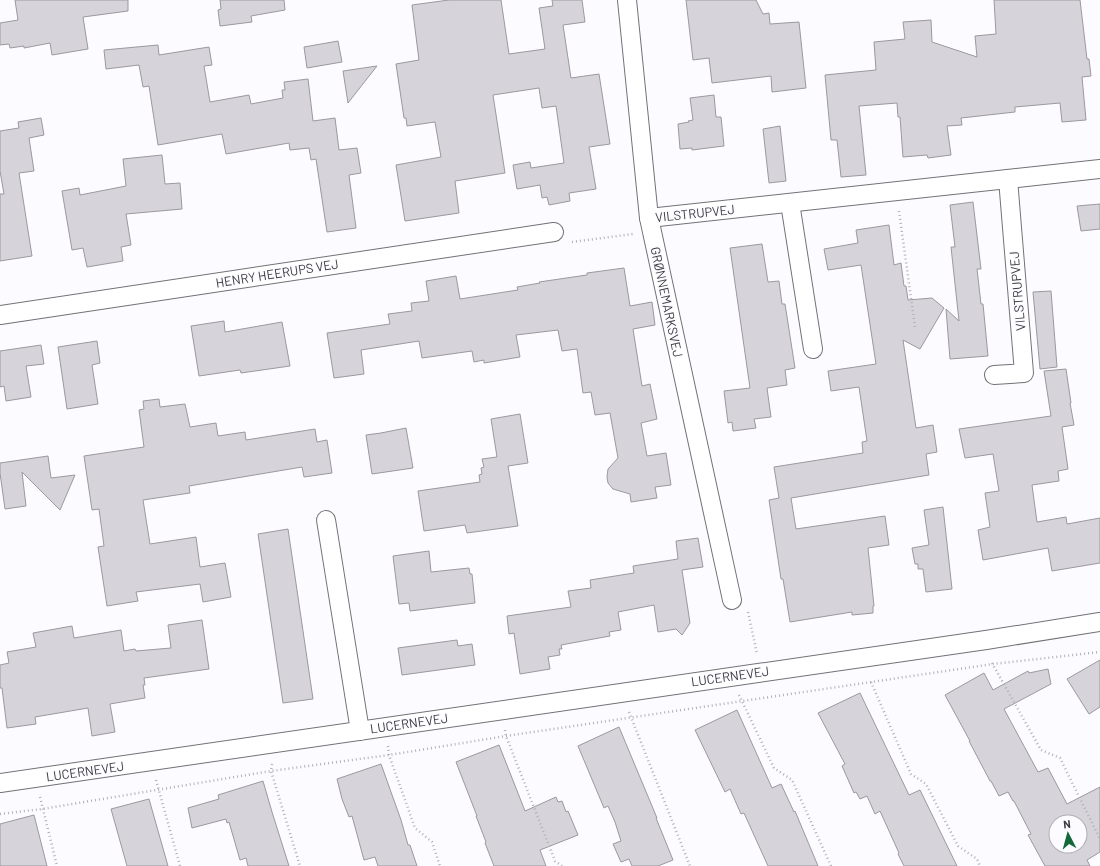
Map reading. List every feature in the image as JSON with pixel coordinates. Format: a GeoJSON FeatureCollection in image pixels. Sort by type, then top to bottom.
{"type":"FeatureCollection","features":[{"type":"Feature","properties":{"kind":"street","name":"GRØNNEMARKSVEJ"},"geometry":{"type":"LineString","coordinates":[[627,0],[648,218],[732,600]]}},
{"type":"Feature","properties":{"kind":"street","name":"VILSTRUPVEJ"},"geometry":{"type":"LineString","coordinates":[[648,218],[1100,169]]}},
{"type":"Feature","properties":{"kind":"street","name":"VILSTRUPVEJ"},"geometry":{"type":"LineString","coordinates":[[994,375],[1024,373],[1008,179]]}},
{"type":"Feature","properties":{"kind":"street"},"geometry":{"type":"LineString","coordinates":[[790,203],[813,349]]}},
{"type":"Feature","properties":{"kind":"street","name":"HENRY HEERUPS VEJ"},"geometry":{"type":"LineString","coordinates":[[0,315],[554,232]]}},
{"type":"Feature","properties":{"kind":"street","name":"LUCERNEVEJ"},"geometry":{"type":"LineString","coordinates":[[326,520],[360,731]]}},
{"type":"Feature","properties":{"kind":"street","name":"LUCERNEVEJ"},"geometry":{"type":"LineString","coordinates":[[0,783],[986,640],[1100,622]]}},
{"type":"Feature","properties":{"kind":"path"},"geometry":{"type":"LineString","coordinates":[[896,191],[916,327]]}},
{"type":"Feature","properties":{"kind":"path"},"geometry":{"type":"LineString","coordinates":[[554,232],[565,243],[634,234],[648,218]]}},
{"type":"Feature","properties":{"kind":"path"},"geometry":{"type":"LineString","coordinates":[[732,600],[748,610],[756,648],[756,654],[739,675],[736,687],[774,768],[792,780],[831,866]]}},
{"type":"Feature","properties":{"kind":"path"},"geometry":{"type":"LineString","coordinates":[[986,640],[992,664],[1041,750],[1060,758],[1100,839]]}},
{"type":"Feature","properties":{"kind":"path"},"geometry":{"type":"LineString","coordinates":[[0,814],[42,809],[272,771],[389,755],[506,736],[992,664],[1100,652]]}},
{"type":"Feature","properties":{"kind":"path"},"geometry":{"type":"LineString","coordinates":[[861,658],[911,774],[926,784],[958,846],[977,859],[980,866]]}},
{"type":"Feature","properties":{"kind":"path"},"geometry":{"type":"LineString","coordinates":[[621,692],[690,866]]}},
{"type":"Feature","properties":{"kind":"path"},"geometry":{"type":"LineString","coordinates":[[504,710],[506,736],[555,861],[562,866]]}},
{"type":"Feature","properties":{"kind":"path"},"geometry":{"type":"LineString","coordinates":[[387,727],[389,755],[415,828],[432,842],[440,866]]}},
{"type":"Feature","properties":{"kind":"path"},"geometry":{"type":"LineString","coordinates":[[272,744],[272,771],[300,866]]}},
{"type":"Feature","properties":{"kind":"path"},"geometry":{"type":"LineString","coordinates":[[152,761],[158,790],[180,866]]}},
{"type":"Feature","properties":{"kind":"path"},"geometry":{"type":"LineString","coordinates":[[36,777],[42,809],[57,866]]}},
{"type":"Feature","properties":{"kind":"building"},"geometry":{"type":"Polygon","coordinates":[[[15,0],[128,0],[128,11],[83,17],[88,49],[52,55],[50,43],[24,48],[24,46],[10,48],[9,44],[0,45],[0,23],[18,20],[15,0]]]}},
{"type":"Feature","properties":{"kind":"building"},"geometry":{"type":"Polygon","coordinates":[[[220,0],[284,0],[285,10],[251,16],[252,22],[220,26],[218,10],[221,9],[220,0]]]}},
{"type":"Feature","properties":{"kind":"building"},"geometry":{"type":"Polygon","coordinates":[[[449,0],[501,0],[509,54],[545,49],[539,8],[553,6],[552,0],[582,0],[585,22],[563,25],[571,78],[599,74],[610,144],[589,147],[596,189],[569,193],[570,201],[549,205],[547,197],[542,198],[540,185],[517,189],[513,165],[530,162],[531,168],[564,163],[556,106],[542,108],[539,88],[493,95],[505,173],[455,181],[459,213],[405,221],[396,165],[441,157],[435,122],[407,126],[406,118],[404,118],[396,64],[419,60],[412,5],[449,0]]]}},
{"type":"Feature","properties":{"kind":"building"},"geometry":{"type":"Polygon","coordinates":[[[686,0],[756,0],[763,14],[769,13],[770,24],[799,22],[806,88],[772,92],[771,76],[712,83],[709,58],[693,60],[686,0]]]}},
{"type":"Feature","properties":{"kind":"building"},"geometry":{"type":"Polygon","coordinates":[[[994,0],[1080,0],[1087,59],[1089,59],[1091,76],[1082,77],[1086,120],[1062,122],[1060,103],[1015,107],[1015,112],[961,118],[962,125],[947,126],[951,155],[928,158],[927,155],[903,157],[900,117],[898,117],[897,103],[859,106],[866,175],[841,177],[837,140],[831,140],[825,75],[876,70],[874,42],[905,39],[903,22],[931,20],[932,42],[977,57],[975,36],[996,34],[994,0]]]}},
{"type":"Feature","properties":{"kind":"building"},"geometry":{"type":"Polygon","coordinates":[[[338,41],[342,62],[307,68],[304,47],[338,41]]]}},
{"type":"Feature","properties":{"kind":"building"},"geometry":{"type":"Polygon","coordinates":[[[158,45],[159,55],[209,47],[212,65],[204,66],[210,102],[249,95],[251,104],[283,98],[282,90],[285,90],[284,82],[308,79],[313,121],[335,118],[339,150],[357,148],[361,173],[349,175],[356,228],[327,232],[316,159],[311,160],[309,148],[290,150],[289,143],[226,154],[222,134],[158,145],[149,86],[143,87],[139,65],[106,69],[104,50],[158,45]]]}},
{"type":"Feature","properties":{"kind":"building"},"geometry":{"type":"Polygon","coordinates":[[[377,66],[348,103],[343,71],[377,66]]]}},
{"type":"Feature","properties":{"kind":"building"},"geometry":{"type":"Polygon","coordinates":[[[714,95],[716,117],[721,117],[724,146],[692,150],[692,148],[680,149],[678,124],[693,120],[690,98],[714,95]]]}},
{"type":"Feature","properties":{"kind":"building"},"geometry":{"type":"Polygon","coordinates":[[[41,118],[44,135],[29,138],[34,171],[19,173],[32,256],[0,261],[0,194],[4,194],[0,171],[0,131],[19,128],[18,122],[41,118]]]}},
{"type":"Feature","properties":{"kind":"building"},"geometry":{"type":"Polygon","coordinates":[[[780,126],[786,181],[769,183],[763,129],[780,126]]]}},
{"type":"Feature","properties":{"kind":"building"},"geometry":{"type":"Polygon","coordinates":[[[162,155],[165,184],[180,183],[182,209],[126,214],[131,245],[121,247],[123,261],[87,267],[83,248],[72,250],[62,191],[79,188],[80,195],[126,186],[123,159],[162,155]]]}},
{"type":"Feature","properties":{"kind":"building"},"geometry":{"type":"Polygon","coordinates":[[[973,202],[981,269],[977,269],[981,304],[983,304],[988,356],[950,359],[946,309],[959,321],[951,247],[955,247],[950,205],[973,202]]]}},
{"type":"Feature","properties":{"kind":"building"},"geometry":{"type":"Polygon","coordinates":[[[1100,204],[1100,229],[1081,231],[1077,206],[1100,204]]]}},
{"type":"Feature","properties":{"kind":"building"},"geometry":{"type":"Polygon","coordinates":[[[889,225],[894,265],[901,263],[904,286],[906,286],[908,300],[932,298],[944,308],[920,349],[903,340],[916,428],[933,425],[937,452],[926,454],[929,475],[791,498],[796,529],[885,516],[889,545],[868,548],[874,606],[873,613],[852,615],[852,612],[790,622],[783,579],[781,579],[769,500],[779,498],[774,467],[863,453],[862,442],[867,441],[859,387],[831,391],[828,371],[876,364],[861,265],[828,270],[824,249],[858,243],[856,230],[889,225]]]}},
{"type":"Feature","properties":{"kind":"building"},"geometry":{"type":"Polygon","coordinates":[[[762,244],[768,282],[779,281],[782,304],[785,304],[795,368],[785,370],[787,385],[767,388],[771,417],[754,419],[756,428],[733,431],[732,422],[728,423],[724,391],[750,388],[730,248],[762,244]]]}},
{"type":"Feature","properties":{"kind":"building"},"geometry":{"type":"Polygon","coordinates":[[[624,268],[630,306],[652,302],[655,325],[633,329],[642,386],[650,384],[657,419],[641,423],[647,456],[666,453],[671,485],[655,487],[657,498],[631,502],[630,494],[613,489],[608,483],[608,469],[618,458],[610,413],[595,415],[591,392],[583,393],[577,349],[562,351],[558,330],[516,335],[520,357],[484,363],[484,360],[474,362],[472,351],[422,358],[419,341],[361,350],[364,374],[334,378],[327,333],[390,324],[388,314],[412,311],[411,303],[429,301],[426,281],[456,276],[460,299],[518,290],[517,287],[540,283],[539,282],[624,268]]]}},
{"type":"Feature","properties":{"kind":"building"},"geometry":{"type":"Polygon","coordinates":[[[1051,291],[1057,367],[1040,369],[1033,292],[1051,291]]]}},
{"type":"Feature","properties":{"kind":"building"},"geometry":{"type":"Polygon","coordinates":[[[224,321],[225,332],[282,322],[290,366],[241,373],[240,370],[199,376],[191,326],[224,321]]]}},
{"type":"Feature","properties":{"kind":"building"},"geometry":{"type":"Polygon","coordinates":[[[97,341],[100,363],[92,365],[98,404],[67,409],[58,347],[97,341]]]}},
{"type":"Feature","properties":{"kind":"building"},"geometry":{"type":"Polygon","coordinates":[[[41,345],[44,364],[26,366],[31,397],[6,401],[4,386],[0,387],[0,351],[41,345]]]}},
{"type":"Feature","properties":{"kind":"building"},"geometry":{"type":"Polygon","coordinates":[[[1066,369],[1074,425],[1062,427],[1068,469],[1058,471],[1059,481],[1032,485],[1037,522],[1066,517],[1067,524],[1100,518],[1100,563],[1052,571],[1048,548],[983,560],[978,530],[990,527],[985,493],[999,491],[993,454],[965,458],[959,429],[1051,416],[1044,371],[1066,369]]]}},
{"type":"Feature","properties":{"kind":"building"},"geometry":{"type":"Polygon","coordinates":[[[159,399],[160,407],[185,404],[190,427],[216,423],[218,436],[245,432],[246,440],[315,429],[317,442],[327,440],[332,473],[304,477],[302,467],[189,486],[190,493],[143,500],[150,544],[196,537],[200,567],[225,563],[231,597],[203,602],[200,584],[136,592],[138,601],[107,606],[98,547],[104,546],[99,509],[92,510],[84,456],[144,447],[139,410],[144,409],[143,401],[159,399]]]}},
{"type":"Feature","properties":{"kind":"building"},"geometry":{"type":"Polygon","coordinates":[[[520,414],[528,463],[508,466],[518,526],[467,533],[465,525],[424,531],[418,491],[480,482],[479,475],[482,474],[481,468],[484,467],[482,459],[497,457],[491,419],[520,414]]]}},
{"type":"Feature","properties":{"kind":"building"},"geometry":{"type":"Polygon","coordinates":[[[406,428],[413,468],[372,474],[366,435],[406,428]]]}},
{"type":"Feature","properties":{"kind":"building"},"geometry":{"type":"Polygon","coordinates":[[[48,456],[51,478],[75,475],[60,510],[22,472],[26,506],[5,509],[0,463],[48,456]]]}},
{"type":"Feature","properties":{"kind":"building"},"geometry":{"type":"Polygon","coordinates":[[[943,507],[952,589],[926,592],[923,569],[918,569],[918,564],[915,564],[912,548],[929,545],[924,510],[943,507]]]}},
{"type":"Feature","properties":{"kind":"building"},"geometry":{"type":"Polygon","coordinates":[[[288,529],[313,699],[283,703],[258,534],[288,529]]]}},
{"type":"Feature","properties":{"kind":"building"},"geometry":{"type":"Polygon","coordinates":[[[698,538],[703,567],[682,570],[690,623],[682,635],[676,629],[658,632],[654,605],[618,612],[621,630],[609,632],[610,636],[561,645],[562,649],[559,649],[560,655],[548,657],[550,669],[520,674],[514,633],[509,634],[507,616],[571,607],[568,591],[591,588],[590,580],[634,573],[633,566],[678,559],[676,541],[698,538]]]}},
{"type":"Feature","properties":{"kind":"building"},"geometry":{"type":"Polygon","coordinates":[[[429,551],[431,572],[469,568],[470,574],[472,574],[475,603],[410,611],[409,603],[399,604],[393,556],[429,551]]]}},
{"type":"Feature","properties":{"kind":"building"},"geometry":{"type":"Polygon","coordinates":[[[202,620],[209,669],[144,678],[145,685],[143,685],[145,698],[110,704],[115,732],[92,736],[88,708],[35,717],[36,724],[7,728],[2,688],[0,688],[0,665],[9,663],[7,652],[36,647],[33,633],[72,626],[74,638],[121,630],[124,651],[135,649],[136,651],[171,648],[168,625],[202,620]]]}},
{"type":"Feature","properties":{"kind":"building"},"geometry":{"type":"Polygon","coordinates":[[[457,640],[458,646],[472,644],[475,665],[402,675],[398,648],[457,640]]]}},
{"type":"Feature","properties":{"kind":"building"},"geometry":{"type":"Polygon","coordinates":[[[1100,660],[1100,707],[1089,714],[1067,679],[1100,660]]]}},
{"type":"Feature","properties":{"kind":"building"},"geometry":{"type":"Polygon","coordinates":[[[1048,669],[1051,684],[1004,709],[1038,772],[1048,768],[1067,804],[1100,787],[1100,852],[1087,860],[1090,866],[1045,866],[1028,835],[1031,834],[1014,801],[1008,792],[999,796],[945,695],[984,673],[993,690],[1028,671],[1029,673],[1048,669]]]}},
{"type":"Feature","properties":{"kind":"building"},"geometry":{"type":"Polygon","coordinates":[[[860,693],[909,795],[920,790],[957,866],[904,866],[880,811],[875,814],[867,796],[860,799],[856,792],[854,793],[842,766],[845,764],[818,713],[860,693]]]}},
{"type":"Feature","properties":{"kind":"building"},"geometry":{"type":"Polygon","coordinates":[[[737,710],[772,788],[781,784],[794,812],[795,811],[818,866],[768,866],[744,813],[741,814],[730,789],[725,792],[695,730],[737,710]]]}},
{"type":"Feature","properties":{"kind":"building"},"geometry":{"type":"Polygon","coordinates":[[[619,727],[673,860],[658,866],[632,866],[629,859],[621,862],[613,844],[621,841],[615,822],[608,806],[604,808],[578,746],[619,727]]]}},
{"type":"Feature","properties":{"kind":"building"},"geometry":{"type":"Polygon","coordinates":[[[499,745],[525,811],[556,797],[558,802],[562,801],[566,812],[568,811],[578,835],[540,850],[546,866],[494,866],[485,843],[486,842],[477,816],[456,762],[499,745]]]}},
{"type":"Feature","properties":{"kind":"building"},"geometry":{"type":"Polygon","coordinates":[[[381,764],[401,820],[408,845],[410,845],[417,866],[378,866],[375,857],[364,860],[352,816],[349,817],[342,799],[337,779],[381,764]]]}},
{"type":"Feature","properties":{"kind":"building"},"geometry":{"type":"Polygon","coordinates":[[[263,781],[289,866],[248,866],[246,858],[240,860],[229,822],[227,823],[226,819],[192,828],[188,808],[219,799],[218,795],[263,781]]]}},
{"type":"Feature","properties":{"kind":"building"},"geometry":{"type":"Polygon","coordinates":[[[149,799],[168,866],[127,866],[111,809],[149,799]]]}},
{"type":"Feature","properties":{"kind":"building"},"geometry":{"type":"Polygon","coordinates":[[[34,815],[47,866],[0,866],[0,824],[34,815]]]}}]}
